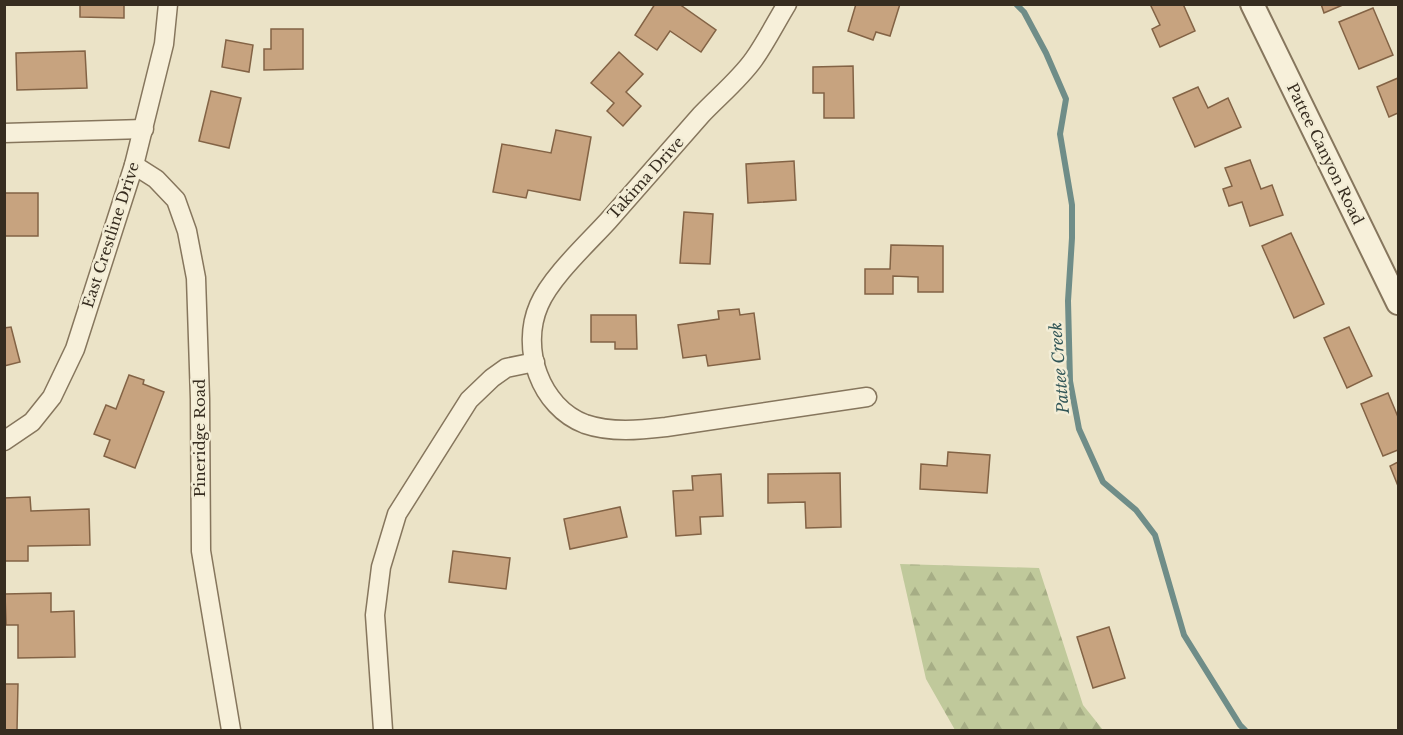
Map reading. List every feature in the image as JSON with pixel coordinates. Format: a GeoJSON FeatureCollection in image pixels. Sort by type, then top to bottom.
{"type":"FeatureCollection","features":[{"type":"Feature","properties":{"kind":"street","name":"East Crestline Drive"},"geometry":{"type":"LineString","coordinates":[[4,441],[32,422],[52,397],[75,349],[144,129],[164,44],[168,4]]}},
{"type":"Feature","properties":{"kind":"street","name":"Takima Drive"},"geometry":{"type":"LineString","coordinates":[[787,4],[753,60],[616,211],[547,293],[540,304],[532,329],[535,362],[544,388],[570,416],[586,424],[623,430],[666,427],[867,397]]}},
{"type":"Feature","properties":{"kind":"street","name":"Pattee Canyon Road"},"geometry":{"type":"LineString","coordinates":[[1252,4],[1398,303]]}},
{"type":"Feature","properties":{"kind":"street"},"geometry":{"type":"LineString","coordinates":[[4,133],[144,129]]}},
{"type":"Feature","properties":{"kind":"street","name":"Pineridge Road"},"geometry":{"type":"LineString","coordinates":[[134,165],[156,179],[176,200],[187,231],[196,278],[201,551],[231,730]]}},
{"type":"Feature","properties":{"kind":"street"},"geometry":{"type":"LineString","coordinates":[[382,730],[375,615],[381,567],[397,514],[469,400],[506,368],[535,362]]}},
{"type":"Feature","properties":{"kind":"green space"},"geometry":{"type":"Polygon","coordinates":[[[900,564],[1039,568],[1083,705],[1103,730],[955,730],[926,679],[900,564]]]}},
{"type":"Feature","properties":{"kind":"building"},"geometry":{"type":"Polygon","coordinates":[[[80,4],[124,4],[124,18],[80,17],[80,4]]]}},
{"type":"Feature","properties":{"kind":"building"},"geometry":{"type":"Polygon","coordinates":[[[655,4],[679,4],[716,30],[701,52],[670,31],[657,50],[635,35],[655,4]]]}},
{"type":"Feature","properties":{"kind":"building"},"geometry":{"type":"Polygon","coordinates":[[[856,4],[900,4],[890,36],[876,32],[873,40],[848,31],[856,4]]]}},
{"type":"Feature","properties":{"kind":"building"},"geometry":{"type":"Polygon","coordinates":[[[1150,4],[1183,4],[1195,31],[1160,47],[1152,29],[1160,25],[1150,4]]]}},
{"type":"Feature","properties":{"kind":"building"},"geometry":{"type":"Polygon","coordinates":[[[1321,4],[1345,4],[1324,13],[1321,4]]]}},
{"type":"Feature","properties":{"kind":"building"},"geometry":{"type":"Polygon","coordinates":[[[1373,8],[1393,55],[1359,69],[1339,22],[1373,8]]]}},
{"type":"Feature","properties":{"kind":"building"},"geometry":{"type":"Polygon","coordinates":[[[271,29],[303,29],[303,69],[264,70],[264,49],[271,49],[271,29]]]}},
{"type":"Feature","properties":{"kind":"building"},"geometry":{"type":"Polygon","coordinates":[[[226,40],[253,45],[249,72],[222,67],[226,40]]]}},
{"type":"Feature","properties":{"kind":"building"},"geometry":{"type":"Polygon","coordinates":[[[85,51],[87,88],[17,90],[16,53],[85,51]]]}},
{"type":"Feature","properties":{"kind":"building"},"geometry":{"type":"Polygon","coordinates":[[[619,52],[643,74],[626,92],[641,106],[623,126],[607,111],[614,103],[591,83],[619,52]]]}},
{"type":"Feature","properties":{"kind":"building"},"geometry":{"type":"Polygon","coordinates":[[[853,66],[854,118],[824,118],[824,93],[813,93],[813,67],[853,66]]]}},
{"type":"Feature","properties":{"kind":"building"},"geometry":{"type":"Polygon","coordinates":[[[1398,78],[1398,113],[1389,117],[1377,87],[1398,78]]]}},
{"type":"Feature","properties":{"kind":"building"},"geometry":{"type":"Polygon","coordinates":[[[1198,87],[1208,108],[1228,98],[1241,127],[1195,147],[1173,98],[1198,87]]]}},
{"type":"Feature","properties":{"kind":"building"},"geometry":{"type":"Polygon","coordinates":[[[211,91],[241,98],[229,148],[199,141],[211,91]]]}},
{"type":"Feature","properties":{"kind":"building"},"geometry":{"type":"Polygon","coordinates":[[[556,130],[591,137],[580,200],[528,190],[526,198],[493,192],[502,144],[551,153],[556,130]]]}},
{"type":"Feature","properties":{"kind":"building"},"geometry":{"type":"Polygon","coordinates":[[[1250,160],[1261,189],[1272,185],[1283,215],[1250,226],[1242,202],[1229,206],[1223,189],[1232,186],[1225,168],[1250,160]]]}},
{"type":"Feature","properties":{"kind":"building"},"geometry":{"type":"Polygon","coordinates":[[[794,161],[796,200],[748,203],[746,164],[794,161]]]}},
{"type":"Feature","properties":{"kind":"building"},"geometry":{"type":"Polygon","coordinates":[[[4,193],[38,193],[38,236],[4,236],[4,193]]]}},
{"type":"Feature","properties":{"kind":"building"},"geometry":{"type":"Polygon","coordinates":[[[684,212],[713,214],[710,264],[680,263],[684,212]]]}},
{"type":"Feature","properties":{"kind":"building"},"geometry":{"type":"Polygon","coordinates":[[[1291,233],[1324,304],[1294,318],[1262,246],[1291,233]]]}},
{"type":"Feature","properties":{"kind":"building"},"geometry":{"type":"Polygon","coordinates":[[[891,245],[943,246],[943,292],[918,292],[918,277],[893,276],[893,294],[865,294],[865,269],[890,269],[891,245]]]}},
{"type":"Feature","properties":{"kind":"building"},"geometry":{"type":"Polygon","coordinates":[[[739,309],[740,315],[754,313],[760,359],[708,366],[706,355],[683,358],[678,325],[719,319],[718,311],[739,309]]]}},
{"type":"Feature","properties":{"kind":"building"},"geometry":{"type":"Polygon","coordinates":[[[591,315],[636,315],[637,349],[615,349],[615,342],[591,342],[591,315]]]}},
{"type":"Feature","properties":{"kind":"building"},"geometry":{"type":"Polygon","coordinates":[[[11,327],[20,362],[4,366],[4,328],[11,327]]]}},
{"type":"Feature","properties":{"kind":"building"},"geometry":{"type":"Polygon","coordinates":[[[1349,327],[1372,376],[1347,388],[1324,338],[1349,327]]]}},
{"type":"Feature","properties":{"kind":"building"},"geometry":{"type":"Polygon","coordinates":[[[129,375],[144,380],[143,384],[164,392],[135,468],[104,456],[110,440],[94,434],[106,405],[116,409],[129,375]]]}},
{"type":"Feature","properties":{"kind":"building"},"geometry":{"type":"Polygon","coordinates":[[[1388,393],[1398,417],[1398,450],[1383,456],[1361,404],[1388,393]]]}},
{"type":"Feature","properties":{"kind":"building"},"geometry":{"type":"Polygon","coordinates":[[[948,452],[990,455],[987,493],[920,489],[921,464],[947,466],[948,452]]]}},
{"type":"Feature","properties":{"kind":"building"},"geometry":{"type":"Polygon","coordinates":[[[1398,462],[1398,486],[1390,466],[1398,462]]]}},
{"type":"Feature","properties":{"kind":"building"},"geometry":{"type":"Polygon","coordinates":[[[840,473],[841,527],[806,528],[805,502],[768,503],[768,474],[840,473]]]}},
{"type":"Feature","properties":{"kind":"building"},"geometry":{"type":"Polygon","coordinates":[[[721,474],[723,516],[700,517],[701,534],[676,536],[673,491],[693,490],[692,476],[721,474]]]}},
{"type":"Feature","properties":{"kind":"building"},"geometry":{"type":"Polygon","coordinates":[[[30,497],[31,511],[89,509],[90,545],[28,546],[28,561],[4,561],[4,498],[30,497]]]}},
{"type":"Feature","properties":{"kind":"building"},"geometry":{"type":"Polygon","coordinates":[[[620,507],[627,537],[570,549],[564,519],[620,507]]]}},
{"type":"Feature","properties":{"kind":"building"},"geometry":{"type":"Polygon","coordinates":[[[453,551],[510,558],[506,589],[449,582],[453,551]]]}},
{"type":"Feature","properties":{"kind":"building"},"geometry":{"type":"Polygon","coordinates":[[[51,593],[51,612],[74,611],[75,657],[18,658],[18,625],[6,625],[5,594],[51,593]]]}},
{"type":"Feature","properties":{"kind":"building"},"geometry":{"type":"Polygon","coordinates":[[[1109,627],[1125,678],[1093,688],[1077,637],[1109,627]]]}},
{"type":"Feature","properties":{"kind":"building"},"geometry":{"type":"Polygon","coordinates":[[[4,684],[18,684],[17,730],[4,730],[4,684]]]}},
{"type":"Feature","properties":{"kind":"waterway","name":"Pattee Creek"},"geometry":{"type":"LineString","coordinates":[[1016,4],[1024,12],[1046,53],[1066,99],[1060,134],[1072,205],[1068,301],[1070,381],[1079,429],[1103,482],[1136,510],[1155,535],[1184,635],[1245,730]]}}]}
